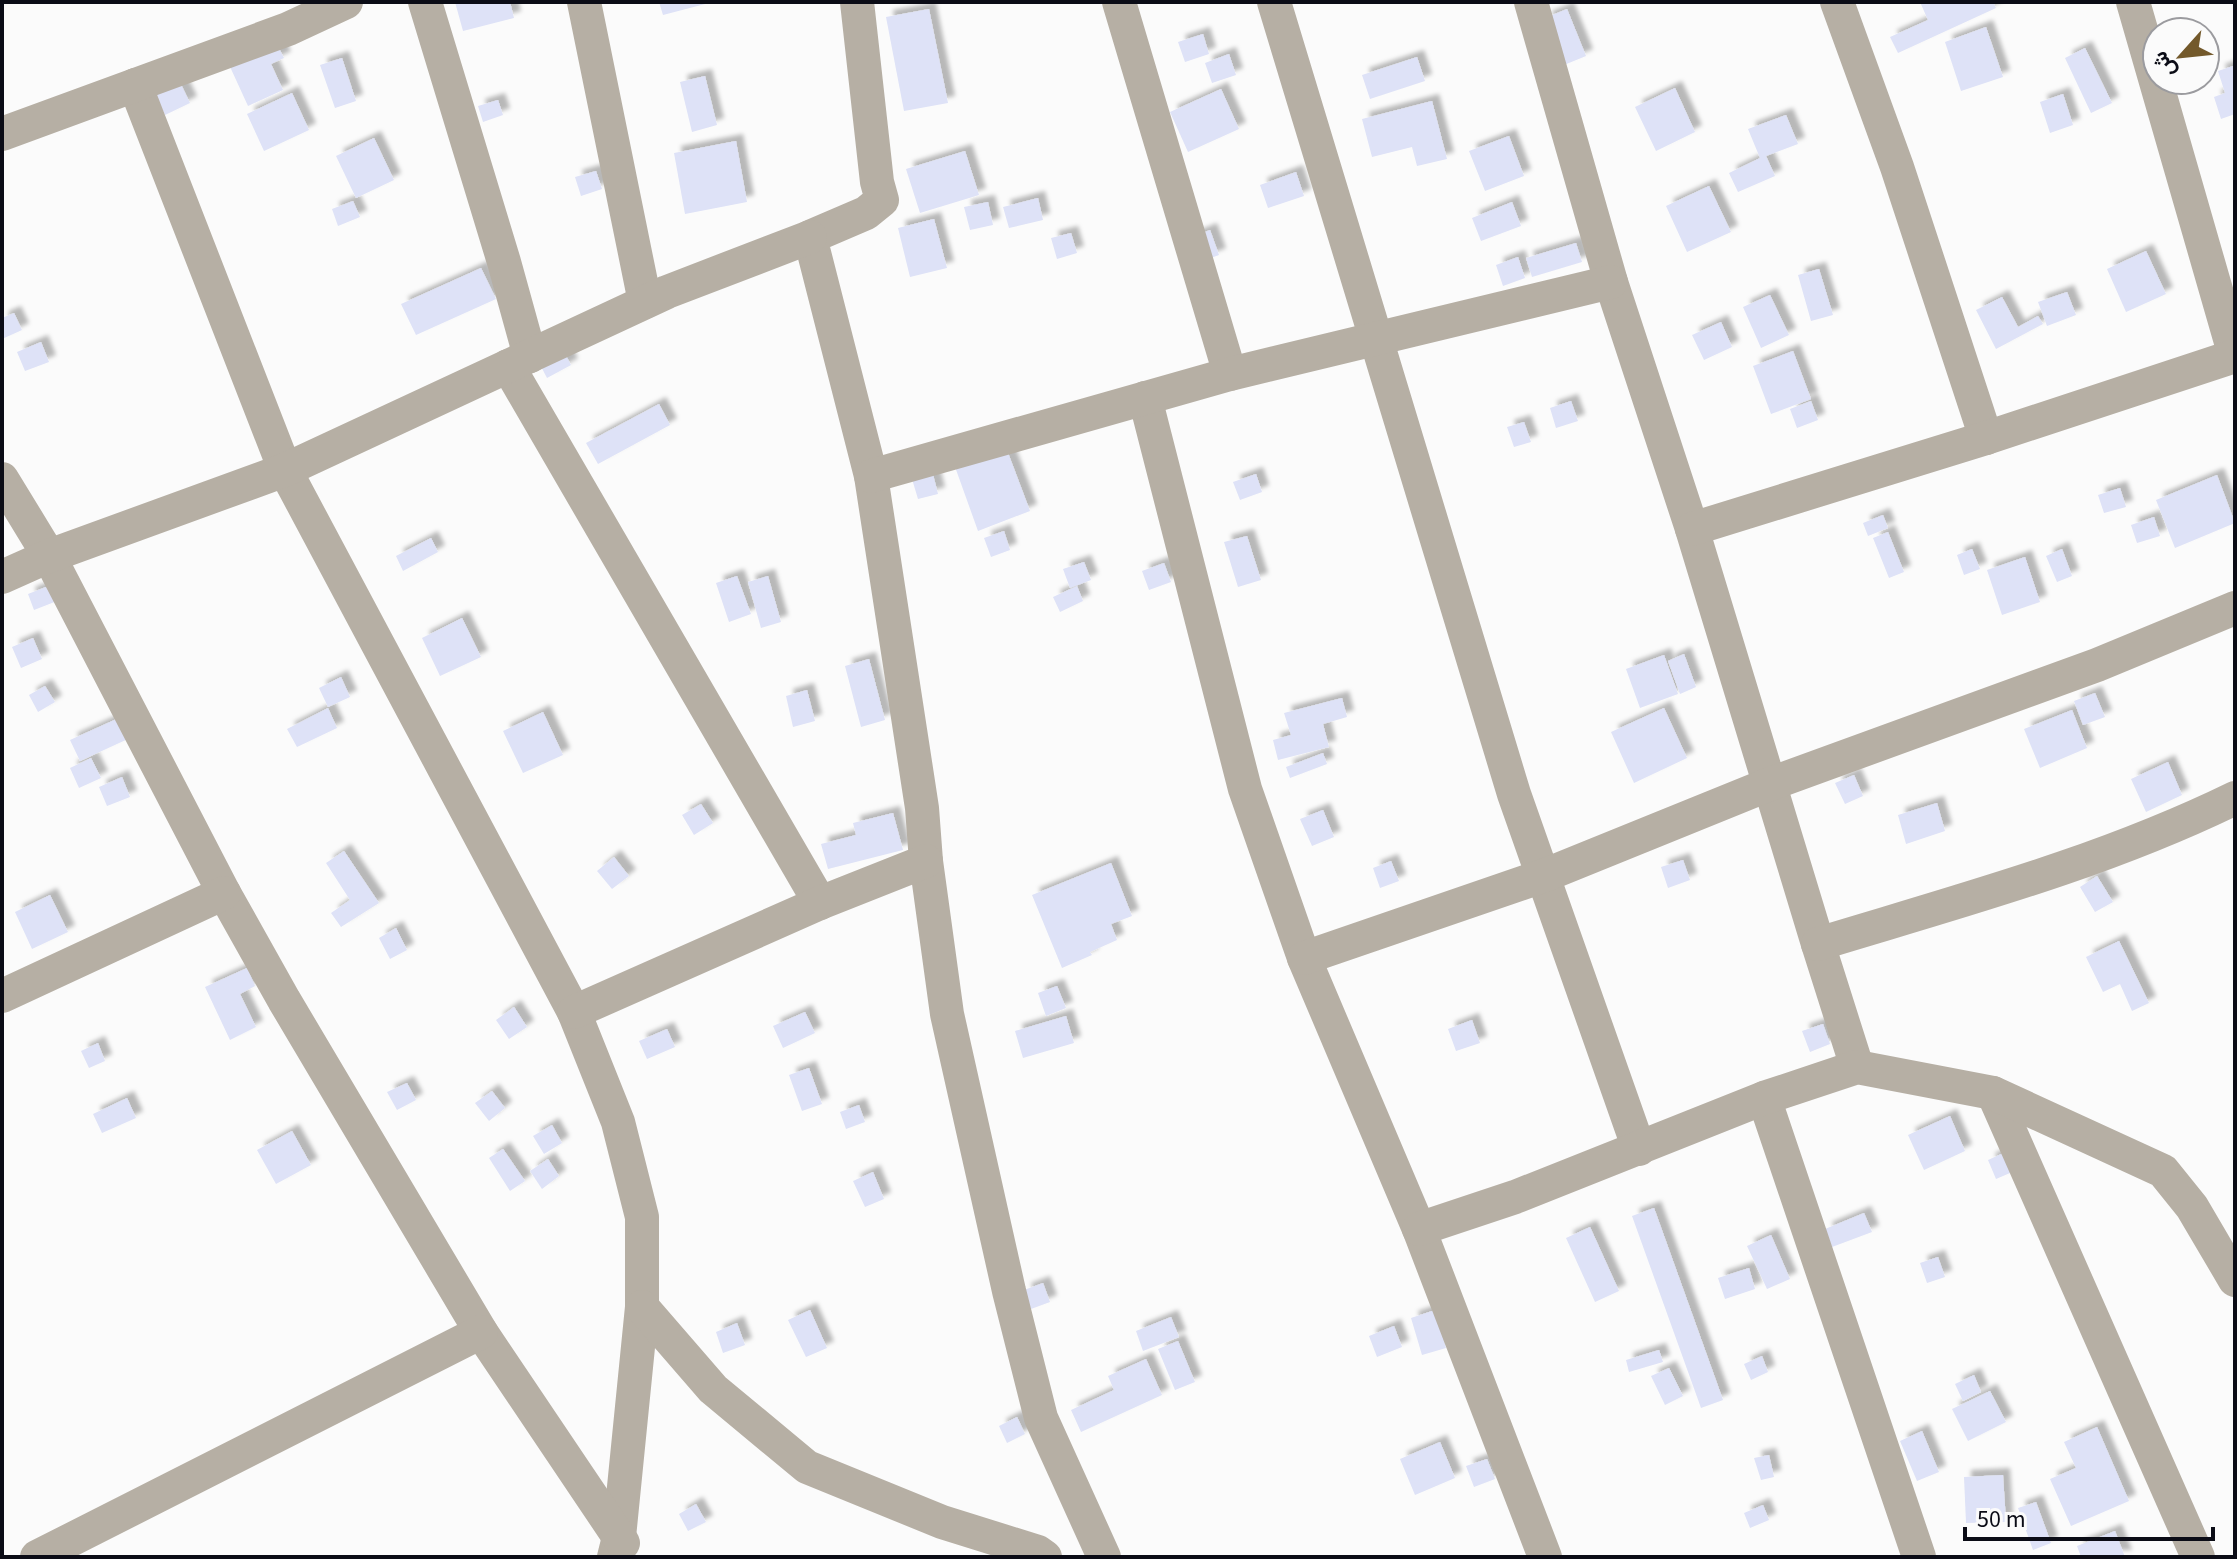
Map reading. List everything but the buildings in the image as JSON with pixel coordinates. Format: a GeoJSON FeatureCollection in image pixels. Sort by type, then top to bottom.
{"type":"FeatureCollection","features":[{"type":"Feature","properties":{"kind":"street"},"geometry":{"type":"LineString","coordinates":[[2,132],[135,85],[286,16],[346,2]]}},
{"type":"Feature","properties":{"kind":"street"},"geometry":{"type":"LineString","coordinates":[[425,2],[504,262],[519,361],[820,903]]}},
{"type":"Feature","properties":{"kind":"street"},"geometry":{"type":"LineString","coordinates":[[584,2],[645,302]]}},
{"type":"Feature","properties":{"kind":"street"},"geometry":{"type":"LineString","coordinates":[[2,577],[49,556],[285,470],[645,302],[866,213],[882,200],[877,182],[857,2]]}},
{"type":"Feature","properties":{"kind":"street"},"geometry":{"type":"LineString","coordinates":[[1119,2],[1230,374]]}},
{"type":"Feature","properties":{"kind":"street"},"geometry":{"type":"LineString","coordinates":[[1274,2],[1514,794],[1639,1149]]}},
{"type":"Feature","properties":{"kind":"street"},"geometry":{"type":"LineString","coordinates":[[1531,2],[1611,282],[1692,529],[1857,1067]]}},
{"type":"Feature","properties":{"kind":"street"},"geometry":{"type":"LineString","coordinates":[[1837,2],[1897,167],[1986,438]]}},
{"type":"Feature","properties":{"kind":"street"},"geometry":{"type":"LineString","coordinates":[[1692,529],[1986,438],[2235,356],[2133,2]]}},
{"type":"Feature","properties":{"kind":"street"},"geometry":{"type":"LineString","coordinates":[[135,85],[285,470],[574,1012],[618,1122],[642,1217],[642,1307],[622,1550]]}},
{"type":"Feature","properties":{"kind":"street"},"geometry":{"type":"LineString","coordinates":[[810,237],[871,476],[922,808],[926,861],[947,1014],[1041,1418],[1104,1557]]}},
{"type":"Feature","properties":{"kind":"street"},"geometry":{"type":"LineString","coordinates":[[871,476],[1230,374],[1611,282]]}},
{"type":"Feature","properties":{"kind":"street"},"geometry":{"type":"LineString","coordinates":[[1145,398],[1245,789],[1304,958],[1419,1229],[1545,1557]]}},
{"type":"Feature","properties":{"kind":"street"},"geometry":{"type":"LineString","coordinates":[[2,479],[49,556],[224,893],[284,1000],[481,1332],[622,1550]]}},
{"type":"Feature","properties":{"kind":"street"},"geometry":{"type":"LineString","coordinates":[[1304,958],[1543,876],[1770,784],[2097,665],[2235,608]]}},
{"type":"Feature","properties":{"kind":"street"},"geometry":{"type":"LineString","coordinates":[[1818,944],[2043,875],[2139,841],[2235,798]]}},
{"type":"Feature","properties":{"kind":"street"},"geometry":{"type":"LineString","coordinates":[[574,1012],[820,903],[926,861]]}},
{"type":"Feature","properties":{"kind":"street"},"geometry":{"type":"LineString","coordinates":[[2,996],[224,893]]}},
{"type":"Feature","properties":{"kind":"street"},"geometry":{"type":"LineString","coordinates":[[1419,1229],[1515,1197],[1764,1098],[1857,1067],[1993,1093],[2163,1171],[2192,1207],[2235,1280]]}},
{"type":"Feature","properties":{"kind":"street"},"geometry":{"type":"LineString","coordinates":[[1993,1093],[2198,1557]]}},
{"type":"Feature","properties":{"kind":"street"},"geometry":{"type":"LineString","coordinates":[[1764,1098],[1919,1557]]}},
{"type":"Feature","properties":{"kind":"street"},"geometry":{"type":"LineString","coordinates":[[642,1307],[713,1389],[807,1467],[942,1522],[1038,1552],[1045,1557]]}},
{"type":"Feature","properties":{"kind":"street"},"geometry":{"type":"LineString","coordinates":[[37,1557],[481,1332]]}}]}
